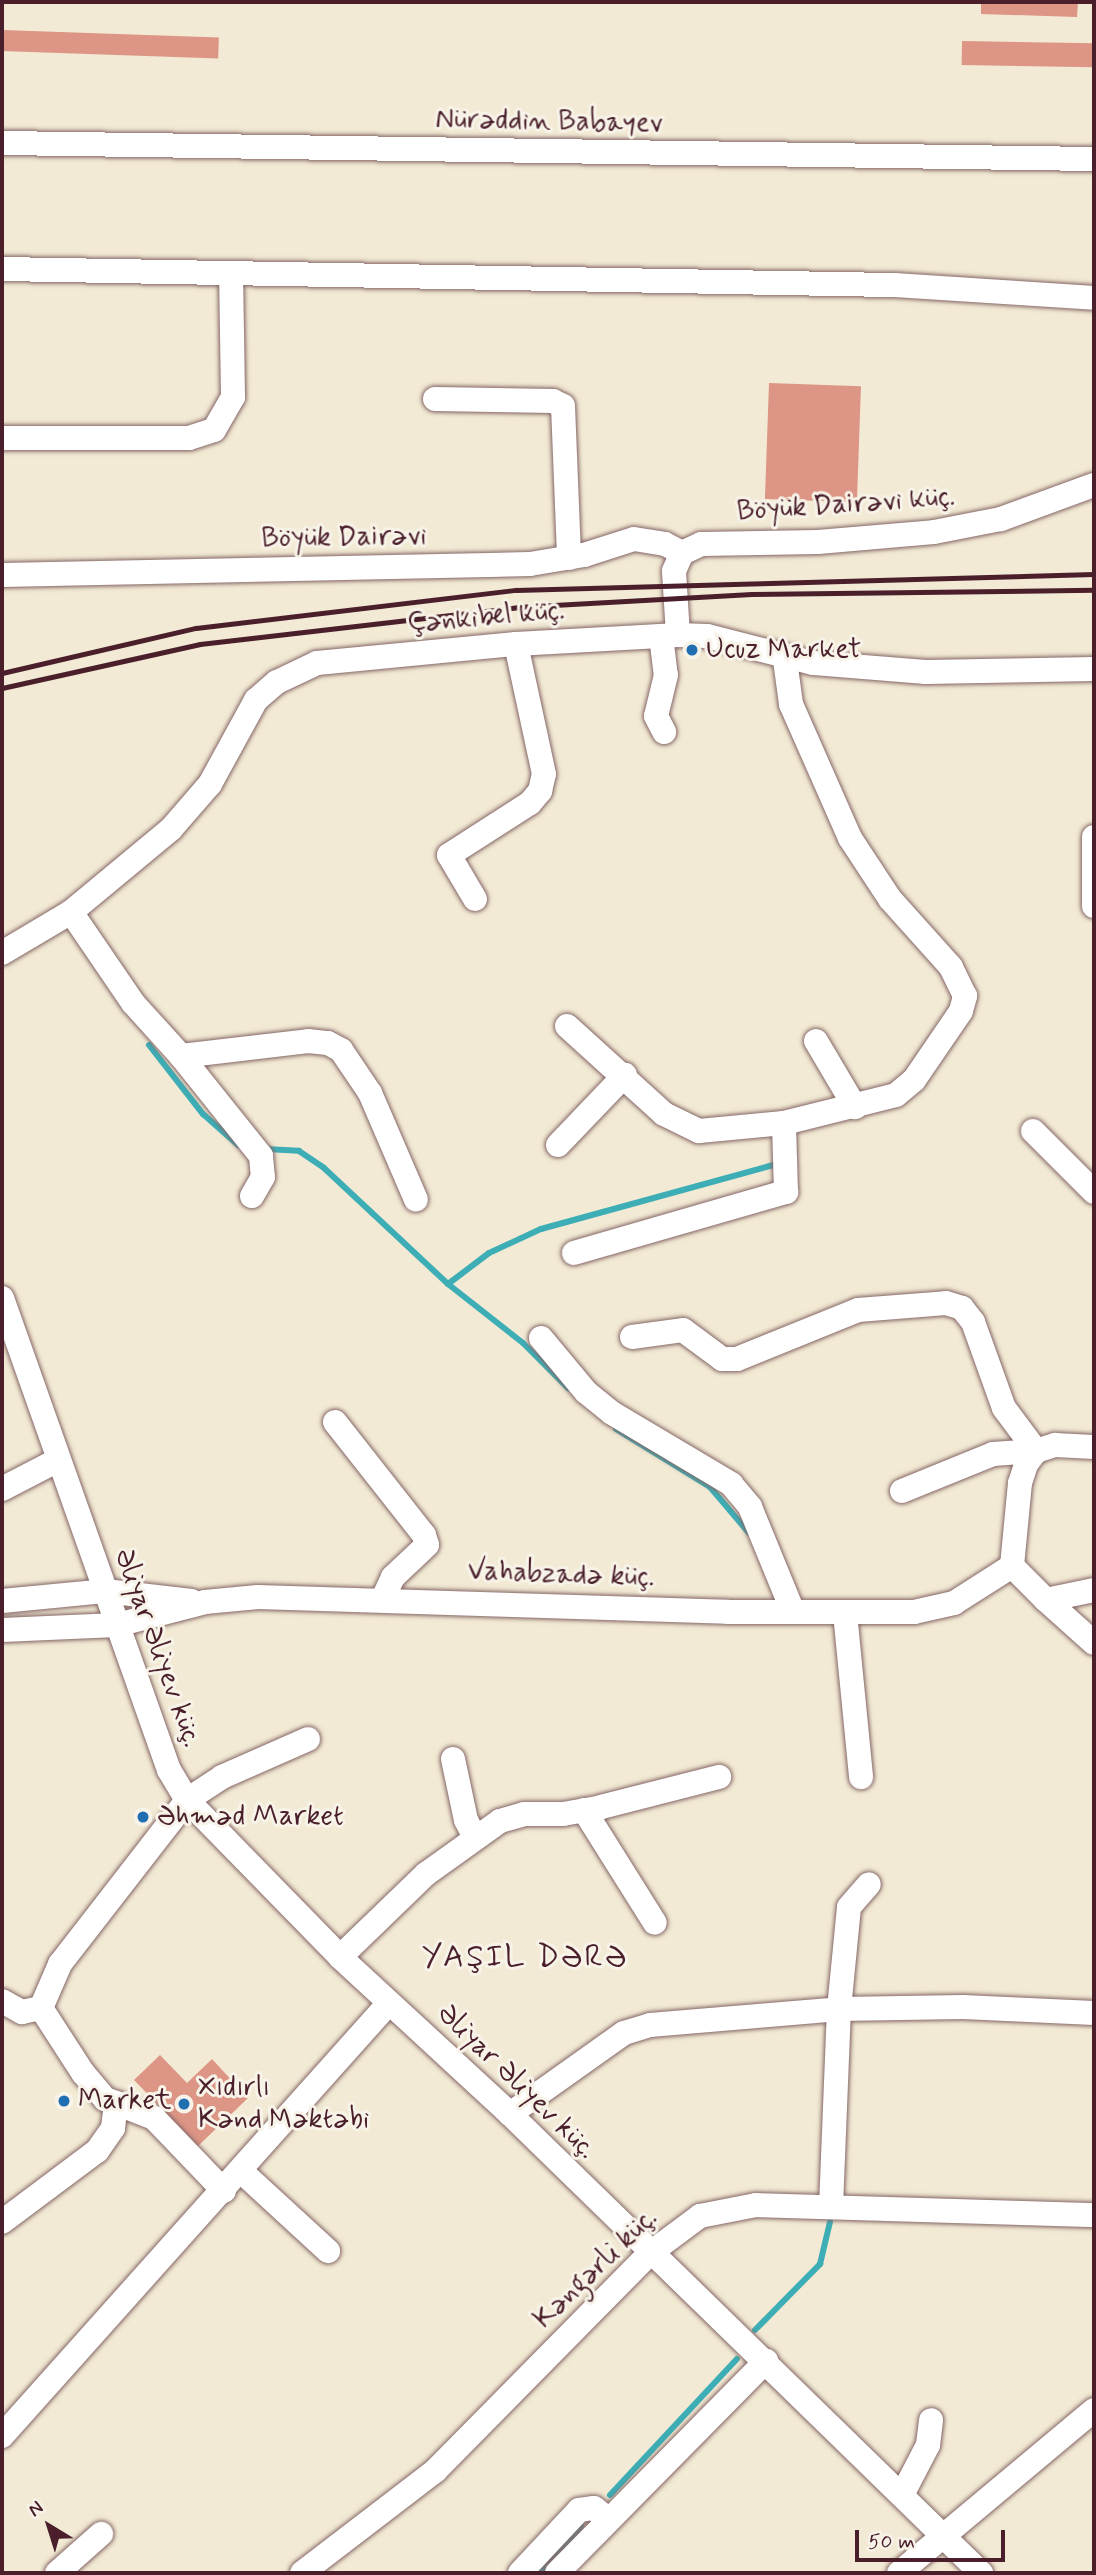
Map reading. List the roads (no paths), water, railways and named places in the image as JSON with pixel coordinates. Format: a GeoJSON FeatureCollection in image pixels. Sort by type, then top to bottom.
{"type":"FeatureCollection","features":[{"type":"Feature","properties":{"kind":"street","name":"Nürəddin Babayev"},"geometry":{"type":"LineString","coordinates":[[2,142],[1094,159]]}},
{"type":"Feature","properties":{"kind":"street"},"geometry":{"type":"LineString","coordinates":[[2,269],[895,285],[1094,298]]}},
{"type":"Feature","properties":{"kind":"street"},"geometry":{"type":"LineString","coordinates":[[2,438],[189,438],[214,430],[233,397],[231,273]]}},
{"type":"Feature","properties":{"kind":"street"},"geometry":{"type":"LineString","coordinates":[[435,399],[553,401],[563,406],[569,558]]}},
{"type":"Feature","properties":{"kind":"street","name":"Böyük Dairəvi küç."},"geometry":{"type":"LineString","coordinates":[[682,553],[701,544],[818,542],[934,532],[1001,519],[1094,485]]}},
{"type":"Feature","properties":{"kind":"street","name":"Böyük Dairəvi"},"geometry":{"type":"LineString","coordinates":[[2,575],[530,564],[569,558],[634,539],[665,544],[682,553]]}},
{"type":"Feature","properties":{"kind":"street"},"geometry":{"type":"LineString","coordinates":[[664,732],[656,716],[666,675],[674,571],[682,553]]}},
{"type":"Feature","properties":{"kind":"street","name":"Çənkibel küç."},"geometry":{"type":"LineString","coordinates":[[2,953],[71,912],[187,812],[210,784],[248,711],[277,682],[317,663],[516,643],[670,636],[736,642],[785,660],[926,672],[1094,669]]}},
{"type":"Feature","properties":{"kind":"street"},"geometry":{"type":"LineString","coordinates":[[475,900],[449,855],[530,803],[540,791],[544,774],[516,643]]}},
{"type":"Feature","properties":{"kind":"street"},"geometry":{"type":"LineString","coordinates":[[568,1027],[625,1074],[682,1127],[699,1131],[784,1123],[896,1095],[914,1080],[961,1011],[965,996],[951,967],[890,899],[850,838],[791,704],[785,660]]}},
{"type":"Feature","properties":{"kind":"street"},"geometry":{"type":"LineString","coordinates":[[1094,837],[1094,906]]}},
{"type":"Feature","properties":{"kind":"street"},"geometry":{"type":"LineString","coordinates":[[71,912],[133,1003],[181,1056],[261,1156],[263,1177],[252,1196]]}},
{"type":"Feature","properties":{"kind":"street"},"geometry":{"type":"LineString","coordinates":[[181,1056],[308,1041],[328,1043],[341,1051],[370,1093],[416,1200]]}},
{"type":"Feature","properties":{"kind":"street"},"geometry":{"type":"LineString","coordinates":[[816,1041],[855,1107]]}},
{"type":"Feature","properties":{"kind":"street"},"geometry":{"type":"LineString","coordinates":[[558,1145],[625,1074]]}},
{"type":"Feature","properties":{"kind":"street"},"geometry":{"type":"LineString","coordinates":[[574,1253],[786,1192],[784,1123]]}},
{"type":"Feature","properties":{"kind":"street"},"geometry":{"type":"LineString","coordinates":[[1033,1131],[1094,1192]]}},
{"type":"Feature","properties":{"kind":"street","name":"Əliyar Əliyev küç."},"geometry":{"type":"LineString","coordinates":[[2,1298],[169,1770],[187,1800],[340,1958],[510,2114],[649,2254],[766,2361],[903,2493],[981,2573]]}},
{"type":"Feature","properties":{"kind":"street"},"geometry":{"type":"LineString","coordinates":[[632,1337],[683,1330],[722,1359],[737,1359],[858,1310],[946,1303],[962,1308],[973,1322],[1004,1408],[1036,1451]]}},
{"type":"Feature","properties":{"kind":"street"},"geometry":{"type":"LineString","coordinates":[[541,1338],[586,1392],[612,1413],[731,1484],[750,1507],[793,1612]]}},
{"type":"Feature","properties":{"kind":"street"},"geometry":{"type":"LineString","coordinates":[[335,1422],[424,1535],[427,1545],[393,1577],[383,1598]]}},
{"type":"Feature","properties":{"kind":"street"},"geometry":{"type":"LineString","coordinates":[[902,1491],[993,1454],[1036,1451],[1055,1445],[1094,1447]]}},
{"type":"Feature","properties":{"kind":"street"},"geometry":{"type":"LineString","coordinates":[[1036,1451],[1020,1483],[1012,1566],[1094,1643]]}},
{"type":"Feature","properties":{"kind":"street"},"geometry":{"type":"LineString","coordinates":[[2,1489],[58,1460]]}},
{"type":"Feature","properties":{"kind":"street","name":"Vahabzadə küç."},"geometry":{"type":"LineString","coordinates":[[2,1630],[117,1625],[205,1602],[258,1597],[383,1598],[845,1613],[939,1609],[1012,1566]]}},
{"type":"Feature","properties":{"kind":"street"},"geometry":{"type":"LineString","coordinates":[[1046,1600],[1094,1590]]}},
{"type":"Feature","properties":{"kind":"street"},"geometry":{"type":"LineString","coordinates":[[2,1601],[105,1591],[205,1602]]}},
{"type":"Feature","properties":{"kind":"street"},"geometry":{"type":"LineString","coordinates":[[845,1613],[861,1777]]}},
{"type":"Feature","properties":{"kind":"street"},"geometry":{"type":"LineString","coordinates":[[41,2008],[60,1964],[187,1800],[222,1777],[308,1739]]}},
{"type":"Feature","properties":{"kind":"street"},"geometry":{"type":"LineString","coordinates":[[453,1759],[466,1820],[474,1836]]}},
{"type":"Feature","properties":{"kind":"street"},"geometry":{"type":"LineString","coordinates":[[340,1958],[426,1874],[474,1836],[499,1821],[524,1814],[584,1810],[719,1777]]}},
{"type":"Feature","properties":{"kind":"street"},"geometry":{"type":"LineString","coordinates":[[584,1810],[654,1923]]}},
{"type":"Feature","properties":{"kind":"street"},"geometry":{"type":"LineString","coordinates":[[831,2207],[839,2009],[849,1907],[869,1884]]}},
{"type":"Feature","properties":{"kind":"street"},"geometry":{"type":"LineString","coordinates":[[2,2001],[22,2012],[41,2008]]}},
{"type":"Feature","properties":{"kind":"street"},"geometry":{"type":"LineString","coordinates":[[2,2437],[242,2172],[388,2003]]}},
{"type":"Feature","properties":{"kind":"street"},"geometry":{"type":"LineString","coordinates":[[510,2114],[624,2033],[650,2025],[839,2009],[963,2007],[1094,2013]]}},
{"type":"Feature","properties":{"kind":"street"},"geometry":{"type":"LineString","coordinates":[[41,2008],[83,2073],[105,2099],[154,2118],[224,2191]]}},
{"type":"Feature","properties":{"kind":"street"},"geometry":{"type":"LineString","coordinates":[[2,2221],[97,2151],[113,2128],[116,2103]]}},
{"type":"Feature","properties":{"kind":"street"},"geometry":{"type":"LineString","coordinates":[[242,2172],[328,2251]]}},
{"type":"Feature","properties":{"kind":"street","name":"Kəngərli küç."},"geometry":{"type":"LineString","coordinates":[[302,2573],[435,2471],[649,2254],[676,2231],[721,2208],[831,2207],[1094,2215]]}},
{"type":"Feature","properties":{"kind":"street"},"geometry":{"type":"LineString","coordinates":[[556,2573],[607,2518],[766,2361]]}},
{"type":"Feature","properties":{"kind":"street"},"geometry":{"type":"LineString","coordinates":[[899,2573],[1094,2410]]}},
{"type":"Feature","properties":{"kind":"street"},"geometry":{"type":"LineString","coordinates":[[903,2493],[928,2445],[931,2420]]}},
{"type":"Feature","properties":{"kind":"street"},"geometry":{"type":"LineString","coordinates":[[520,2573],[579,2510],[594,2508],[607,2518]]}},
{"type":"Feature","properties":{"kind":"street"},"geometry":{"type":"LineString","coordinates":[[57,2573],[101,2534]]}},
{"type":"Feature","properties":{"kind":"waterway"},"geometry":{"type":"LineString","coordinates":[[149,1045],[203,1114],[238,1145]]}},
{"type":"Feature","properties":{"kind":"waterway"},"geometry":{"type":"LineString","coordinates":[[265,1149],[299,1151],[324,1168],[448,1284],[523,1343],[568,1388]]}},
{"type":"Feature","properties":{"kind":"waterway"},"geometry":{"type":"LineString","coordinates":[[448,1284],[489,1253],[541,1229],[773,1165]]}},
{"type":"Feature","properties":{"kind":"waterway"},"geometry":{"type":"LineString","coordinates":[[616,1429],[710,1487],[749,1533]]}},
{"type":"Feature","properties":{"kind":"waterway"},"geometry":{"type":"LineString","coordinates":[[755,2330],[820,2264],[830,2222]]}},
{"type":"Feature","properties":{"kind":"waterway"},"geometry":{"type":"LineString","coordinates":[[610,2495],[737,2359]]}},
{"type":"Feature","properties":{"kind":"waterway"},"geometry":{"type":"LineString","coordinates":[[539,2573],[581,2526]]}},
{"type":"Feature","properties":{"kind":"railway"},"geometry":{"type":"LineString","coordinates":[[2,673],[196,628],[516,590],[1094,574]]}},
{"type":"Feature","properties":{"kind":"railway"},"geometry":{"type":"LineString","coordinates":[[2,688],[200,644],[518,607],[752,594],[1094,590]]}},
{"type":"Feature","properties":{"kind":"place","name":"Ucuz Market"},"geometry":{"type":"Point","coordinates":[692,650]}},
{"type":"Feature","properties":{"kind":"place","name":"Əhməd Market"},"geometry":{"type":"Point","coordinates":[143,1817]}},
{"type":"Feature","properties":{"kind":"place","name":"Market"},"geometry":{"type":"Point","coordinates":[64,2101]}},
{"type":"Feature","properties":{"kind":"place","name":"Xıdırlı Kənd Məktəbi"},"geometry":{"type":"Point","coordinates":[184,2104]}},
{"type":"Feature","properties":{"kind":"district","name":"YAŞIL DƏRƏ"},"geometry":{"type":"Point","coordinates":[525,1957]}}]}
